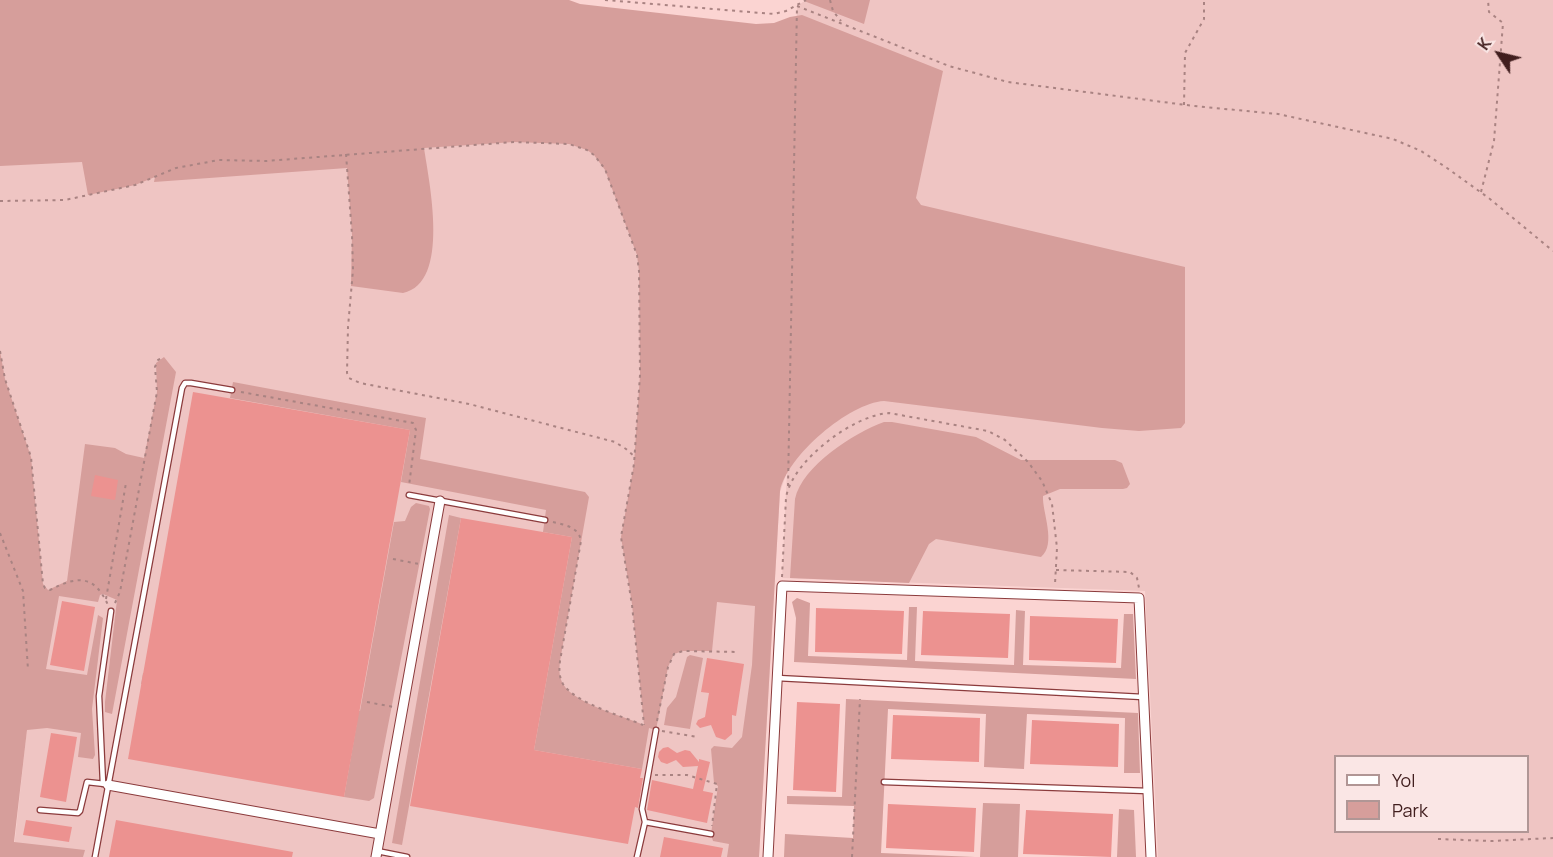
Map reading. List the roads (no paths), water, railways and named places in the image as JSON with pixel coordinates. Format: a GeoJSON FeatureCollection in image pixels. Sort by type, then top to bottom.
{"type":"FeatureCollection","features":[{"type":"Feature","properties":{"kind":"street"},"geometry":{"type":"LineString","coordinates":[[376,854],[440,501]]}},
{"type":"Feature","properties":{"kind":"street"},"geometry":{"type":"LineString","coordinates":[[768,857],[782,586],[1139,598],[1151,857]]}},
{"type":"Feature","properties":{"kind":"street"},"geometry":{"type":"LineString","coordinates":[[106,784],[380,834]]}},
{"type":"Feature","properties":{"kind":"lane"},"geometry":{"type":"LineString","coordinates":[[95,857],[106,784],[182,388],[185,383],[191,383],[232,390]]}},
{"type":"Feature","properties":{"kind":"lane"},"geometry":{"type":"LineString","coordinates":[[409,495],[545,520]]}},
{"type":"Feature","properties":{"kind":"lane"},"geometry":{"type":"LineString","coordinates":[[106,784],[99,696],[111,611]]}},
{"type":"Feature","properties":{"kind":"lane"},"geometry":{"type":"LineString","coordinates":[[777,678],[1144,697]]}},
{"type":"Feature","properties":{"kind":"lane"},"geometry":{"type":"LineString","coordinates":[[637,857],[645,822],[642,809],[656,730]]}},
{"type":"Feature","properties":{"kind":"lane"},"geometry":{"type":"LineString","coordinates":[[40,810],[78,813],[86,784],[90,782],[106,784]]}},
{"type":"Feature","properties":{"kind":"lane"},"geometry":{"type":"LineString","coordinates":[[884,782],[1148,791]]}},
{"type":"Feature","properties":{"kind":"lane"},"geometry":{"type":"LineString","coordinates":[[645,822],[711,834]]}},
{"type":"Feature","properties":{"kind":"lane"},"geometry":{"type":"LineString","coordinates":[[376,854],[407,857]]}}]}
